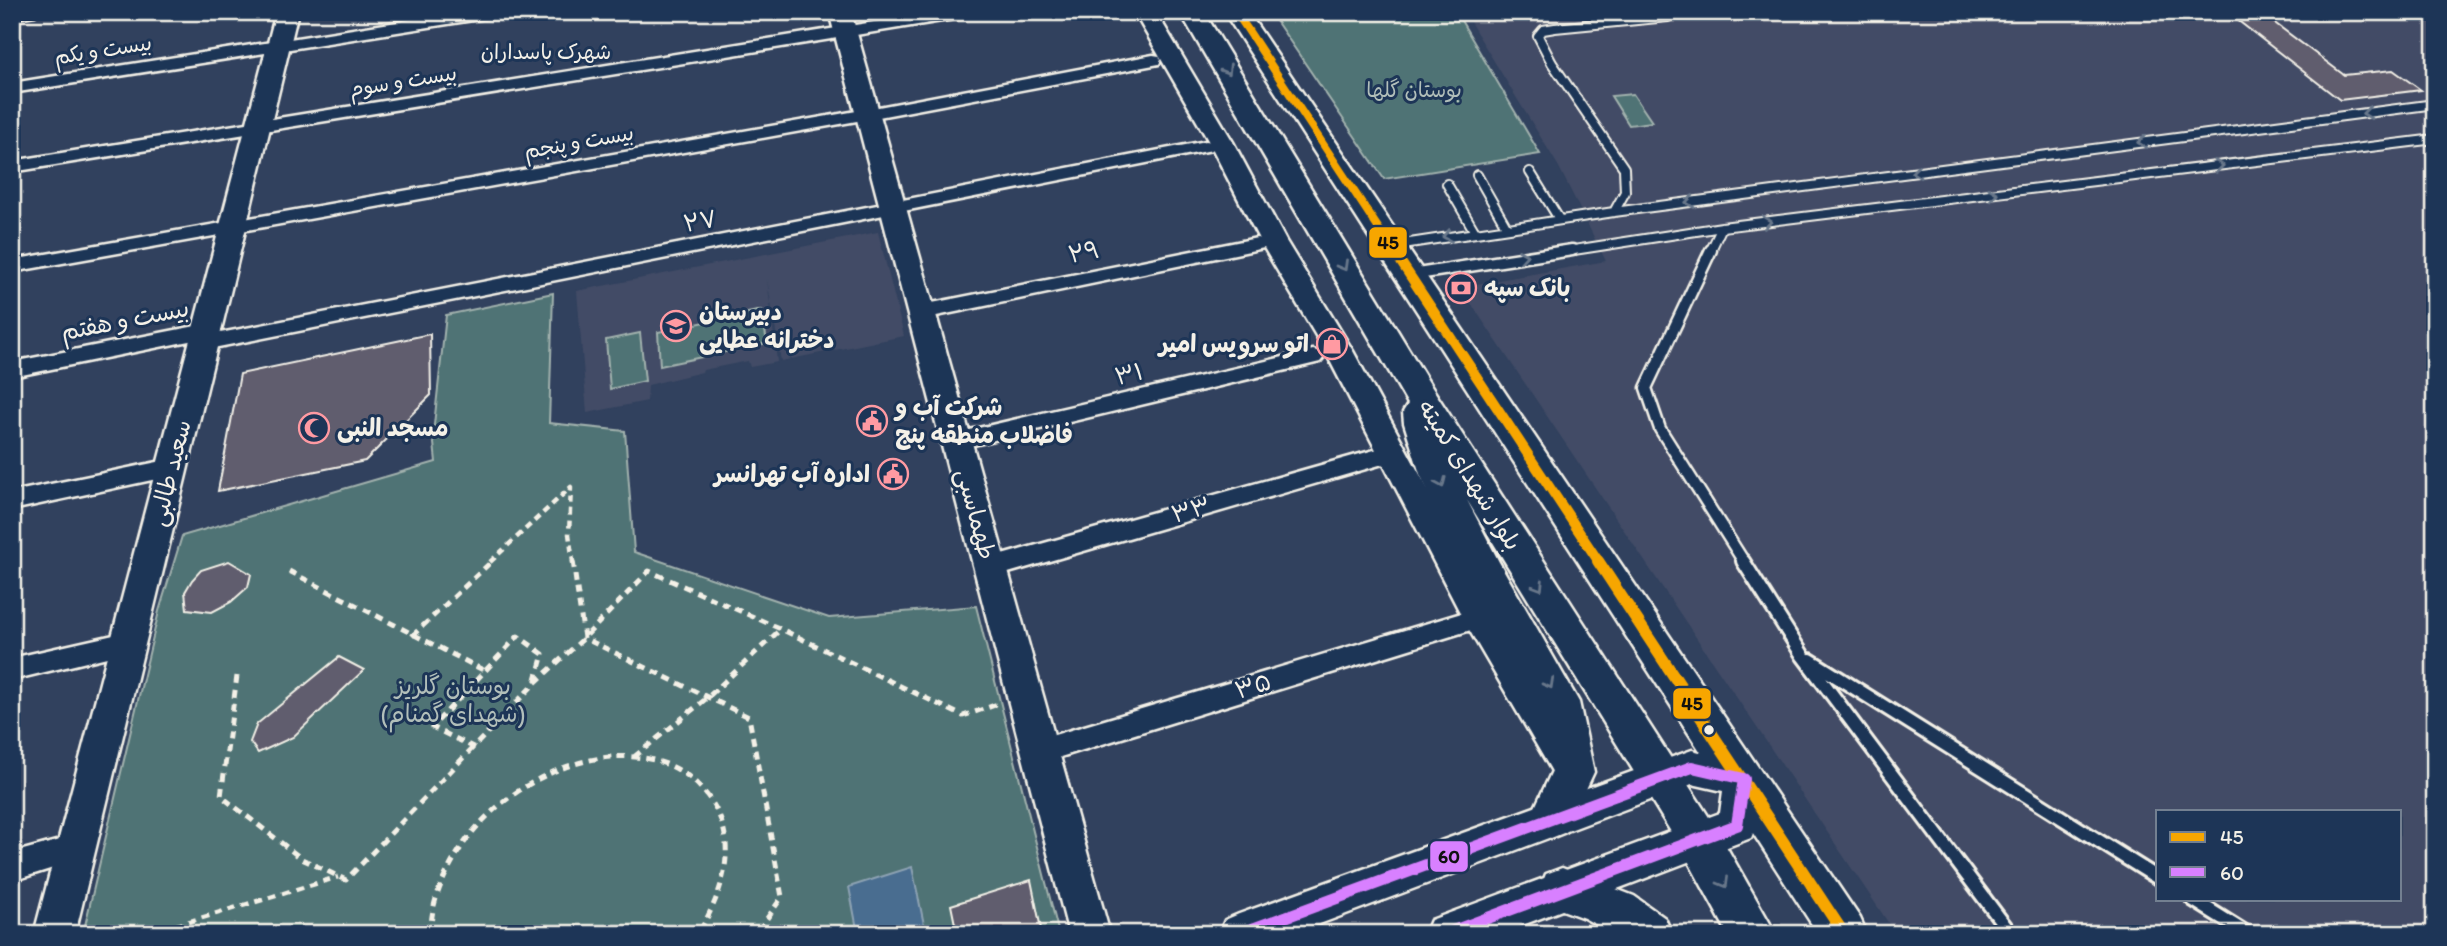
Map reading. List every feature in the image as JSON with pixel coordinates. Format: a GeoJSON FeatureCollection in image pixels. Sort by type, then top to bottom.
{"type":"FeatureCollection","features":[{"type":"Feature","properties":{"kind":"main road","name":"بلوار شهدای کمیته"},"geometry":{"type":"LineString","coordinates":[[1192,12],[1419,394],[1699,839],[1754,934]]}},
{"type":"Feature","properties":{"kind":"main road"},"geometry":{"type":"LineString","coordinates":[[1236,12],[1844,934]]}},
{"type":"Feature","properties":{"kind":"main road"},"geometry":{"type":"LineString","coordinates":[[1419,394],[1420,424],[1431,461],[1461,528],[1559,702],[1573,772],[1551,818]]}},
{"type":"Feature","properties":{"kind":"main road"},"geometry":{"type":"LineString","coordinates":[[1562,889],[1599,900],[1626,914],[1649,934]]}},
{"type":"Feature","properties":{"kind":"street"},"geometry":{"type":"LineString","coordinates":[[12,15],[29,12]]}},
{"type":"Feature","properties":{"kind":"street","name":"سعید طالبی"},"geometry":{"type":"LineString","coordinates":[[54,934],[287,12]]}},
{"type":"Feature","properties":{"kind":"street","name":"بیست و یکم"},"geometry":{"type":"LineString","coordinates":[[12,88],[492,12]]}},
{"type":"Feature","properties":{"kind":"street","name":"بیست و سوم"},"geometry":{"type":"LineString","coordinates":[[12,167],[258,128],[843,22],[967,12]]}},
{"type":"Feature","properties":{"kind":"street"},"geometry":{"type":"LineString","coordinates":[[1144,12],[1339,351],[1479,616],[1573,772]]}},
{"type":"Feature","properties":{"kind":"street","name":"طهماسبی"},"geometry":{"type":"LineString","coordinates":[[843,22],[1090,934]]}},
{"type":"Feature","properties":{"kind":"street","name":"بیست و پنجم"},"geometry":{"type":"LineString","coordinates":[[12,266],[868,114],[1153,60]]}},
{"type":"Feature","properties":{"kind":"street","name":"۲۷"},"geometry":{"type":"LineString","coordinates":[[205,337],[893,208],[1206,146]]}},
{"type":"Feature","properties":{"kind":"street","name":"۲۹"},"geometry":{"type":"LineString","coordinates":[[922,312],[1257,244]]}},
{"type":"Feature","properties":{"kind":"street","name":"بیست و هفتم"},"geometry":{"type":"LineString","coordinates":[[12,369],[205,337]]}},
{"type":"Feature","properties":{"kind":"street","name":"۳۱"},"geometry":{"type":"LineString","coordinates":[[957,441],[1313,357]]}},
{"type":"Feature","properties":{"kind":"street","name":"۳۳"},"geometry":{"type":"LineString","coordinates":[[991,568],[1392,453]]}},
{"type":"Feature","properties":{"kind":"street"},"geometry":{"type":"LineString","coordinates":[[12,501],[172,468]]}},
{"type":"Feature","properties":{"kind":"street","name":"۳۵"},"geometry":{"type":"LineString","coordinates":[[1041,751],[1465,622]]}},
{"type":"Feature","properties":{"kind":"street"},"geometry":{"type":"LineString","coordinates":[[12,668],[127,643]]}},
{"type":"Feature","properties":{"kind":"street"},"geometry":{"type":"LineString","coordinates":[[1239,934],[1692,766],[1744,779],[1737,825],[1445,934]]}},
{"type":"Feature","properties":{"kind":"street"},"geometry":{"type":"LineString","coordinates":[[12,866],[75,849]]}},
{"type":"Feature","properties":{"kind":"lane"},"geometry":{"type":"LineString","coordinates":[[1614,212],[1624,198],[1628,182],[1624,168],[1552,63],[1538,36],[1544,30],[1555,28],[1668,17]]}},
{"type":"Feature","properties":{"kind":"lane"},"geometry":{"type":"LineString","coordinates":[[1390,246],[1506,226],[2435,104]]}},
{"type":"Feature","properties":{"kind":"lane"},"geometry":{"type":"LineString","coordinates":[[1408,275],[1722,227],[2435,139]]}},
{"type":"Feature","properties":{"kind":"lane"},"geometry":{"type":"LineString","coordinates":[[1530,172],[1559,219]]}},
{"type":"Feature","properties":{"kind":"lane"},"geometry":{"type":"LineString","coordinates":[[1477,175],[1506,226]]}},
{"type":"Feature","properties":{"kind":"lane"},"geometry":{"type":"LineString","coordinates":[[1447,184],[1475,232]]}},
{"type":"Feature","properties":{"kind":"lane"},"geometry":{"type":"LineString","coordinates":[[1722,227],[1646,388],[1660,429],[1803,656],[2011,934]]}},
{"type":"Feature","properties":{"kind":"lane"},"geometry":{"type":"LineString","coordinates":[[1803,656],[2156,877]]}},
{"type":"Feature","properties":{"kind":"lane"},"geometry":{"type":"LineString","coordinates":[[2194,900],[2248,934]]}},
{"type":"Feature","properties":{"kind":"path"},"geometry":{"type":"LineString","coordinates":[[412,636],[571,487],[569,534],[584,638]]}},
{"type":"Feature","properties":{"kind":"path"},"geometry":{"type":"LineString","coordinates":[[289,571],[487,672]]}},
{"type":"Feature","properties":{"kind":"path"},"geometry":{"type":"LineString","coordinates":[[237,676],[221,796],[302,859],[345,880],[535,683],[584,638],[649,571],[782,629],[963,716],[1002,703]]}},
{"type":"Feature","properties":{"kind":"path"},"geometry":{"type":"LineString","coordinates":[[634,757],[707,698],[782,629]]}},
{"type":"Feature","properties":{"kind":"path"},"geometry":{"type":"LineString","coordinates":[[475,748],[432,727],[487,672],[518,636],[543,654],[535,683]]}},
{"type":"Feature","properties":{"kind":"path"},"geometry":{"type":"LineString","coordinates":[[584,638],[748,717],[782,897],[756,934]]}},
{"type":"Feature","properties":{"kind":"path"},"geometry":{"type":"LineString","coordinates":[[431,934],[430,925],[441,883],[464,842],[497,806],[537,779],[581,762],[624,756],[663,762],[698,781],[720,812],[728,853],[718,899],[698,934]]}},
{"type":"Feature","properties":{"kind":"path"},"geometry":{"type":"LineString","coordinates":[[148,934],[339,877]]}},
{"type":"Feature","properties":{"kind":"shaded area"},"geometry":{"type":"Polygon","coordinates":[[[1464,12],[2435,12],[2435,934],[1896,934],[1460,287],[1606,261],[1559,167],[1464,12]]]}},
{"type":"Feature","properties":{"kind":"shaded area","name":"دبیرستان دخترانه عطایی"},"geometry":{"type":"Polygon","coordinates":[[[878,232],[904,336],[781,361],[767,279],[777,362],[750,367],[748,361],[703,370],[648,385],[647,401],[587,413],[577,291],[878,232]]]}},
{"type":"Feature","properties":{"kind":"shaded area"},"geometry":{"type":"Polygon","coordinates":[[[912,867],[926,934],[858,934],[849,887],[912,867]]]}},
{"type":"Feature","properties":{"kind":"green space","name":"بوستان گلها"},"geometry":{"type":"Polygon","coordinates":[[[1270,12],[1456,12],[1540,154],[1384,179],[1270,12]]]}},
{"type":"Feature","properties":{"kind":"green space"},"geometry":{"type":"Polygon","coordinates":[[[1633,94],[1652,122],[1629,125],[1611,96],[1633,94]]]}},
{"type":"Feature","properties":{"kind":"green space","name":"بوستان گلریز (شهدای گمنام)"},"geometry":{"type":"Polygon","coordinates":[[[553,293],[549,423],[625,431],[634,552],[829,618],[976,606],[1059,934],[83,934],[159,611],[182,536],[436,462],[433,434],[446,315],[553,293]]]}},
{"type":"Feature","properties":{"kind":"green space"},"geometry":{"type":"Polygon","coordinates":[[[762,310],[767,343],[660,366],[658,332],[762,310]]]}},
{"type":"Feature","properties":{"kind":"green space"},"geometry":{"type":"Polygon","coordinates":[[[640,333],[645,381],[610,389],[606,340],[640,333]]]}},
{"type":"Feature","properties":{"kind":"building"},"geometry":{"type":"Polygon","coordinates":[[[2227,12],[2260,12],[2344,75],[2393,70],[2421,90],[2340,100],[2227,12]]]}},
{"type":"Feature","properties":{"kind":"building","name":"مسجد النبی"},"geometry":{"type":"Polygon","coordinates":[[[430,334],[431,395],[365,461],[218,491],[240,374],[430,334]]]}},
{"type":"Feature","properties":{"kind":"building"},"geometry":{"type":"Polygon","coordinates":[[[229,561],[251,574],[248,587],[231,602],[212,612],[187,609],[185,592],[192,580],[201,570],[229,561]]]}},
{"type":"Feature","properties":{"kind":"building"},"geometry":{"type":"Polygon","coordinates":[[[339,657],[364,670],[293,737],[258,753],[250,742],[257,724],[339,657]]]}},
{"type":"Feature","properties":{"kind":"building"},"geometry":{"type":"Polygon","coordinates":[[[1031,880],[1042,934],[957,934],[951,905],[1031,880]]]}},
{"type":"Feature","properties":{"kind":"transit line","name":"45"},"geometry":{"type":"LineString","coordinates":[[1236,12],[1844,934]]}},
{"type":"Feature","properties":{"kind":"transit line","name":"60"},"geometry":{"type":"LineString","coordinates":[[1239,934],[1692,767],[1744,779],[1737,825],[1445,934]]}},
{"type":"Feature","properties":{"kind":"place","name":"بانک سپه"},"geometry":{"type":"Point","coordinates":[1461,288]}},
{"type":"Feature","properties":{"kind":"place","name":"دبیرستان دخترانه عطایی"},"geometry":{"type":"Point","coordinates":[676,326]}},
{"type":"Feature","properties":{"kind":"place","name":"اتو سرویس امیر"},"geometry":{"type":"Point","coordinates":[1332,344]}},
{"type":"Feature","properties":{"kind":"place","name":"شرکت آب و فاضلاب منطقه پنج"},"geometry":{"type":"Point","coordinates":[872,421]}},
{"type":"Feature","properties":{"kind":"place","name":"مسجد النبی"},"geometry":{"type":"Point","coordinates":[314,428]}},
{"type":"Feature","properties":{"kind":"place","name":"اداره آب تهرانسر"},"geometry":{"type":"Point","coordinates":[893,474]}},
{"type":"Feature","properties":{"kind":"district","name":"شهرک پاسداران"},"geometry":{"type":"Point","coordinates":[546,52]}}]}
